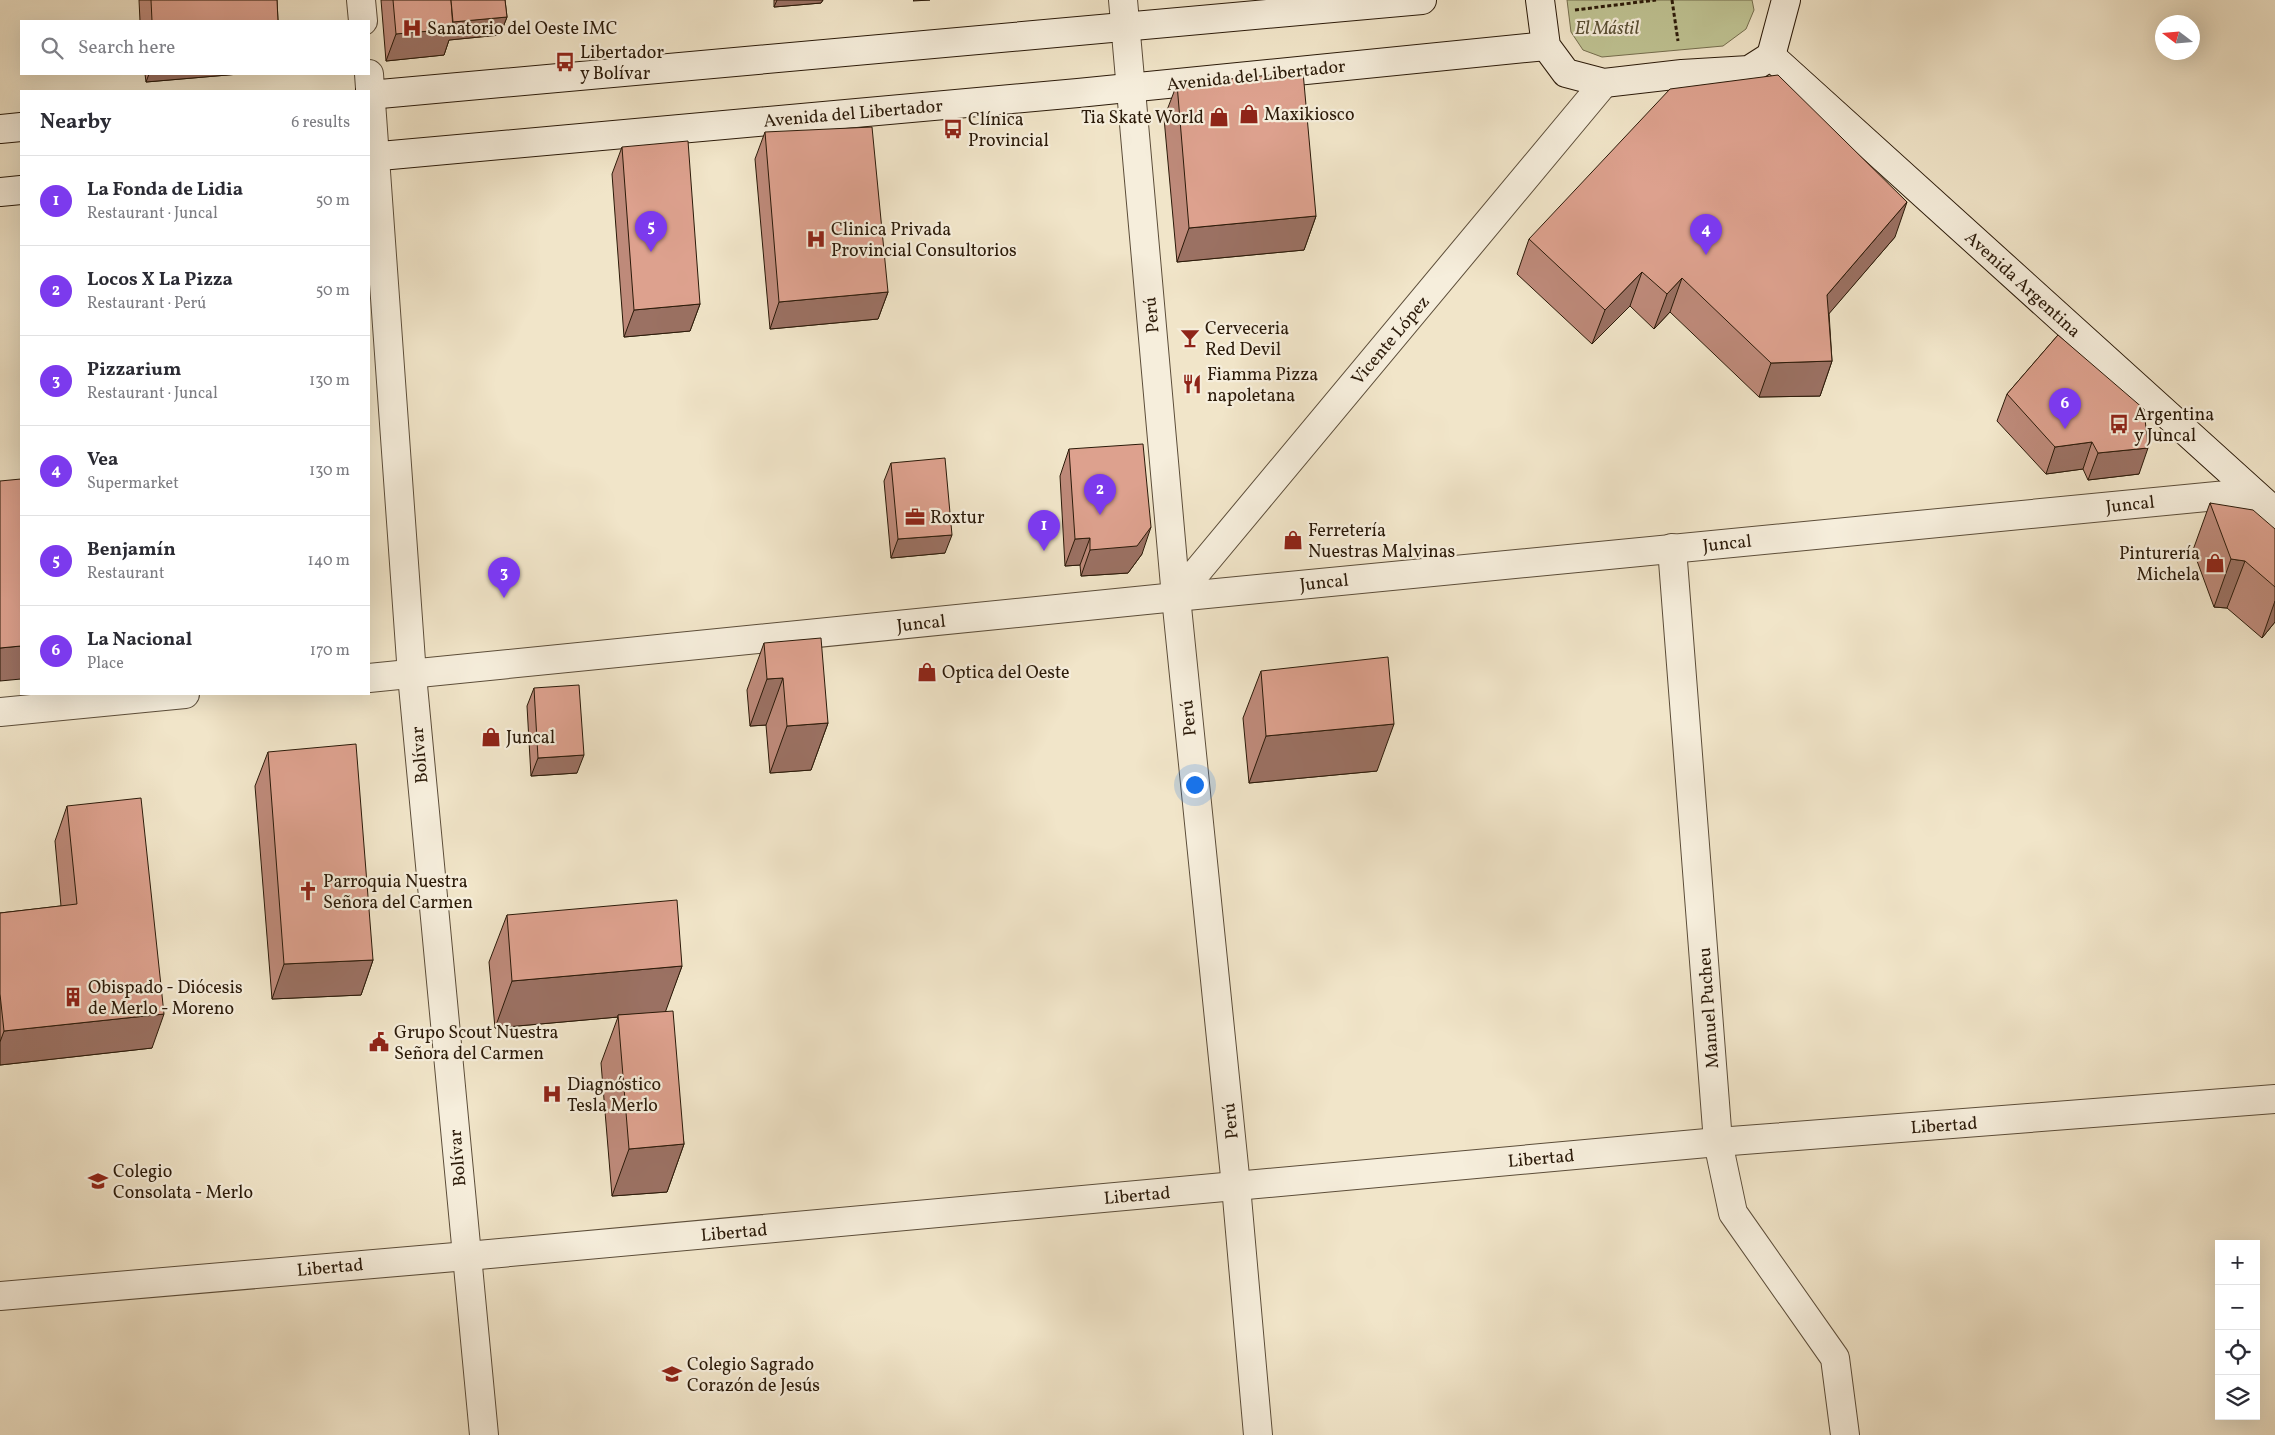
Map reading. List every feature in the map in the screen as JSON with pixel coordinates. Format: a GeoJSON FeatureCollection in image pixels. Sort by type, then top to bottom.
{"type":"FeatureCollection","features":[{"type":"Feature","properties":{"kind":"street"},"geometry":{"type":"LineString","coordinates":[[361,0],[363,20]]}},
{"type":"Feature","properties":{"kind":"street","name":"Perú"},"geometry":{"type":"LineString","coordinates":[[1124,0],[1130,87],[1176,596],[1236,1186],[1258,1435]]}},
{"type":"Feature","properties":{"kind":"street"},"geometry":{"type":"LineString","coordinates":[[369,88],[1126,27],[1422,0]]}},
{"type":"Feature","properties":{"kind":"street"},"geometry":{"type":"LineString","coordinates":[[1541,7],[1546,46],[1566,73],[1604,83],[1682,74],[1749,70],[1771,56],[1786,0]]}},
{"type":"Feature","properties":{"kind":"street","name":"Avenida del Libertador"},"geometry":{"type":"LineString","coordinates":[[372,157],[1130,87],[1546,46]]}},
{"type":"Feature","properties":{"kind":"street","name":"Avenida Argentina"},"geometry":{"type":"LineString","coordinates":[[1771,56],[2275,512]]}},
{"type":"Feature","properties":{"kind":"street","name":"Vicente López"},"geometry":{"type":"LineString","coordinates":[[1176,596],[1604,83]]}},
{"type":"Feature","properties":{"kind":"street","name":"Bolívar"},"geometry":{"type":"LineString","coordinates":[[370,111],[412,675],[484,1435]]}},
{"type":"Feature","properties":{"kind":"street"},"geometry":{"type":"LineString","coordinates":[[0,129],[20,127]]}},
{"type":"Feature","properties":{"kind":"street"},"geometry":{"type":"LineString","coordinates":[[0,192],[20,190]]}},
{"type":"Feature","properties":{"kind":"street","name":"Juncal"},"geometry":{"type":"LineString","coordinates":[[370,678],[1176,596],[2227,495],[2275,518]]}},
{"type":"Feature","properties":{"kind":"street","name":"Manuel Pucheu"},"geometry":{"type":"LineString","coordinates":[[1672,548],[1718,1142],[1733,1213],[1835,1358],[1845,1435]]}},
{"type":"Feature","properties":{"kind":"street"},"geometry":{"type":"LineString","coordinates":[[0,712],[175,695]]}},
{"type":"Feature","properties":{"kind":"street","name":"Libertad"},"geometry":{"type":"LineString","coordinates":[[0,1296],[467,1256],[1718,1142],[2275,1099]]}},
{"type":"Feature","properties":{"kind":"path"},"geometry":{"type":"LineString","coordinates":[[1541,7],[1656,0]]}},
{"type":"Feature","properties":{"kind":"path"},"geometry":{"type":"LineString","coordinates":[[1672,0],[1682,74]]}},
{"type":"Feature","properties":{"kind":"green space","name":"El Mástil"},"geometry":{"type":"Polygon","coordinates":[[[1567,0],[1752,0],[1754,10],[1746,29],[1723,46],[1602,57],[1583,50],[1571,32],[1567,0]]]}},
{"type":"Feature","properties":{"kind":"building"},"geometry":{"type":"Polygon","coordinates":[[[151,0],[277,0],[278,20],[152,20],[151,0]]]}},
{"type":"Feature","properties":{"kind":"building"},"geometry":{"type":"Polygon","coordinates":[[[393,0],[451,0],[453,29],[396,34],[393,0]]]}},
{"type":"Feature","properties":{"kind":"building"},"geometry":{"type":"Polygon","coordinates":[[[451,0],[505,0],[507,17],[453,22],[451,0]]]}},
{"type":"Feature","properties":{"kind":"building"},"geometry":{"type":"Polygon","coordinates":[[[1303,72],[1316,216],[1189,228],[1177,84],[1303,72]]]}},
{"type":"Feature","properties":{"kind":"building"},"geometry":{"type":"Polygon","coordinates":[[[1778,75],[1907,202],[1827,295],[1832,361],[1771,363],[1682,278],[1667,294],[1642,272],[1605,310],[1529,239],[1670,89],[1778,75]]]}},
{"type":"Feature","properties":{"kind":"building","name":"Clinica Privada Provincial Consultorios"},"geometry":{"type":"Polygon","coordinates":[[[872,127],[888,292],[779,302],[765,132],[872,127]]]}},
{"type":"Feature","properties":{"kind":"building"},"geometry":{"type":"Polygon","coordinates":[[[688,141],[700,304],[634,310],[622,147],[688,141]]]}},
{"type":"Feature","properties":{"kind":"building"},"geometry":{"type":"Polygon","coordinates":[[[2058,335],[2144,409],[2148,448],[2098,453],[2092,442],[2055,447],[2007,394],[2058,335]]]}},
{"type":"Feature","properties":{"kind":"building"},"geometry":{"type":"Polygon","coordinates":[[[1143,444],[1151,527],[1137,546],[1090,550],[1090,538],[1075,539],[1069,449],[1143,444]]]}},
{"type":"Feature","properties":{"kind":"building","name":"Roxtur"},"geometry":{"type":"Polygon","coordinates":[[[945,458],[952,535],[898,539],[891,463],[945,458]]]}},
{"type":"Feature","properties":{"kind":"building"},"geometry":{"type":"Polygon","coordinates":[[[20,479],[20,646],[0,648],[0,481],[20,479]]]}},
{"type":"Feature","properties":{"kind":"building"},"geometry":{"type":"Polygon","coordinates":[[[2210,503],[2253,510],[2275,529],[2275,587],[2245,561],[2231,559],[2210,503]]]}},
{"type":"Feature","properties":{"kind":"building"},"geometry":{"type":"Polygon","coordinates":[[[821,638],[828,723],[787,726],[783,678],[767,679],[764,643],[821,638]]]}},
{"type":"Feature","properties":{"kind":"building"},"geometry":{"type":"Polygon","coordinates":[[[1388,657],[1394,724],[1266,736],[1261,671],[1388,657]]]}},
{"type":"Feature","properties":{"kind":"building"},"geometry":{"type":"Polygon","coordinates":[[[579,685],[584,755],[538,758],[534,688],[579,685]]]}},
{"type":"Feature","properties":{"kind":"building","name":"Parroquia Nuestra Señora del Carmen"},"geometry":{"type":"Polygon","coordinates":[[[356,744],[373,960],[284,964],[268,752],[356,744]]]}},
{"type":"Feature","properties":{"kind":"building","name":"Obispado - Diócesis de Merlo - Moreno"},"geometry":{"type":"Polygon","coordinates":[[[141,798],[164,1014],[4,1031],[0,994],[0,913],[77,904],[67,806],[141,798]]]}},
{"type":"Feature","properties":{"kind":"building"},"geometry":{"type":"Polygon","coordinates":[[[677,900],[682,966],[512,981],[507,915],[677,900]]]}},
{"type":"Feature","properties":{"kind":"building"},"geometry":{"type":"Polygon","coordinates":[[[673,1011],[684,1144],[629,1149],[618,1015],[673,1011]]]}},
{"type":"Feature","properties":{"kind":"place","name":"Sanatorio del Oeste IMC"},"geometry":{"type":"Point","coordinates":[412,28]}},
{"type":"Feature","properties":{"kind":"place","name":"Libertador y Bolívar"},"geometry":{"type":"Point","coordinates":[565,62]}},
{"type":"Feature","properties":{"kind":"place","name":"Maxikiosco"},"geometry":{"type":"Point","coordinates":[1249,114]}},
{"type":"Feature","properties":{"kind":"place","name":"Tia Skate World"},"geometry":{"type":"Point","coordinates":[1219,117]}},
{"type":"Feature","properties":{"kind":"place","name":"Clínica Provincial"},"geometry":{"type":"Point","coordinates":[953,129]}},
{"type":"Feature","properties":{"kind":"place","name":"Clinica Privada Provincial Consultorios"},"geometry":{"type":"Point","coordinates":[816,239]}},
{"type":"Feature","properties":{"kind":"place","name":"Benjamín"},"geometry":{"type":"Point","coordinates":[651,252]}},
{"type":"Feature","properties":{"kind":"place","name":"Vea"},"geometry":{"type":"Point","coordinates":[1706,255]}},
{"type":"Feature","properties":{"kind":"place","name":"Cerveceria Red Devil"},"geometry":{"type":"Point","coordinates":[1190,338]}},
{"type":"Feature","properties":{"kind":"place","name":"Fiamma Pizza napoletana"},"geometry":{"type":"Point","coordinates":[1192,384]}},
{"type":"Feature","properties":{"kind":"place","name":"Argentina y Juncal"},"geometry":{"type":"Point","coordinates":[2119,424]}},
{"type":"Feature","properties":{"kind":"place","name":"La Nacional"},"geometry":{"type":"Point","coordinates":[2065,429]}},
{"type":"Feature","properties":{"kind":"place","name":"Locos X La Pizza"},"geometry":{"type":"Point","coordinates":[1100,515]}},
{"type":"Feature","properties":{"kind":"place","name":"Roxtur"},"geometry":{"type":"Point","coordinates":[915,517]}},
{"type":"Feature","properties":{"kind":"place","name":"Ferretería Nuestras Malvinas"},"geometry":{"type":"Point","coordinates":[1293,540]}},
{"type":"Feature","properties":{"kind":"place","name":"La Fonda de Lidia"},"geometry":{"type":"Point","coordinates":[1044,551]}},
{"type":"Feature","properties":{"kind":"place","name":"Pinturería Michela"},"geometry":{"type":"Point","coordinates":[2215,563]}},
{"type":"Feature","properties":{"kind":"place","name":"Pizzarium"},"geometry":{"type":"Point","coordinates":[504,598]}},
{"type":"Feature","properties":{"kind":"place","name":"Optica del Oeste"},"geometry":{"type":"Point","coordinates":[927,672]}},
{"type":"Feature","properties":{"kind":"place","name":"Juncal"},"geometry":{"type":"Point","coordinates":[491,737]}},
{"type":"Feature","properties":{"kind":"place","name":"Parroquia Nuestra Señora del Carmen"},"geometry":{"type":"Point","coordinates":[308,891]}},
{"type":"Feature","properties":{"kind":"place","name":"Obispado - Diócesis de Merlo - Moreno"},"geometry":{"type":"Point","coordinates":[73,997]}},
{"type":"Feature","properties":{"kind":"place","name":"Grupo Scout Nuestra Señora del Carmen"},"geometry":{"type":"Point","coordinates":[379,1042]}},
{"type":"Feature","properties":{"kind":"place","name":"Diagnóstico Tesla Merlo"},"geometry":{"type":"Point","coordinates":[552,1094]}},
{"type":"Feature","properties":{"kind":"place","name":"Colegio Consolata - Merlo"},"geometry":{"type":"Point","coordinates":[98,1181]}},
{"type":"Feature","properties":{"kind":"place","name":"Colegio Sagrado Corazón de Jesús"},"geometry":{"type":"Point","coordinates":[672,1374]}}]}
